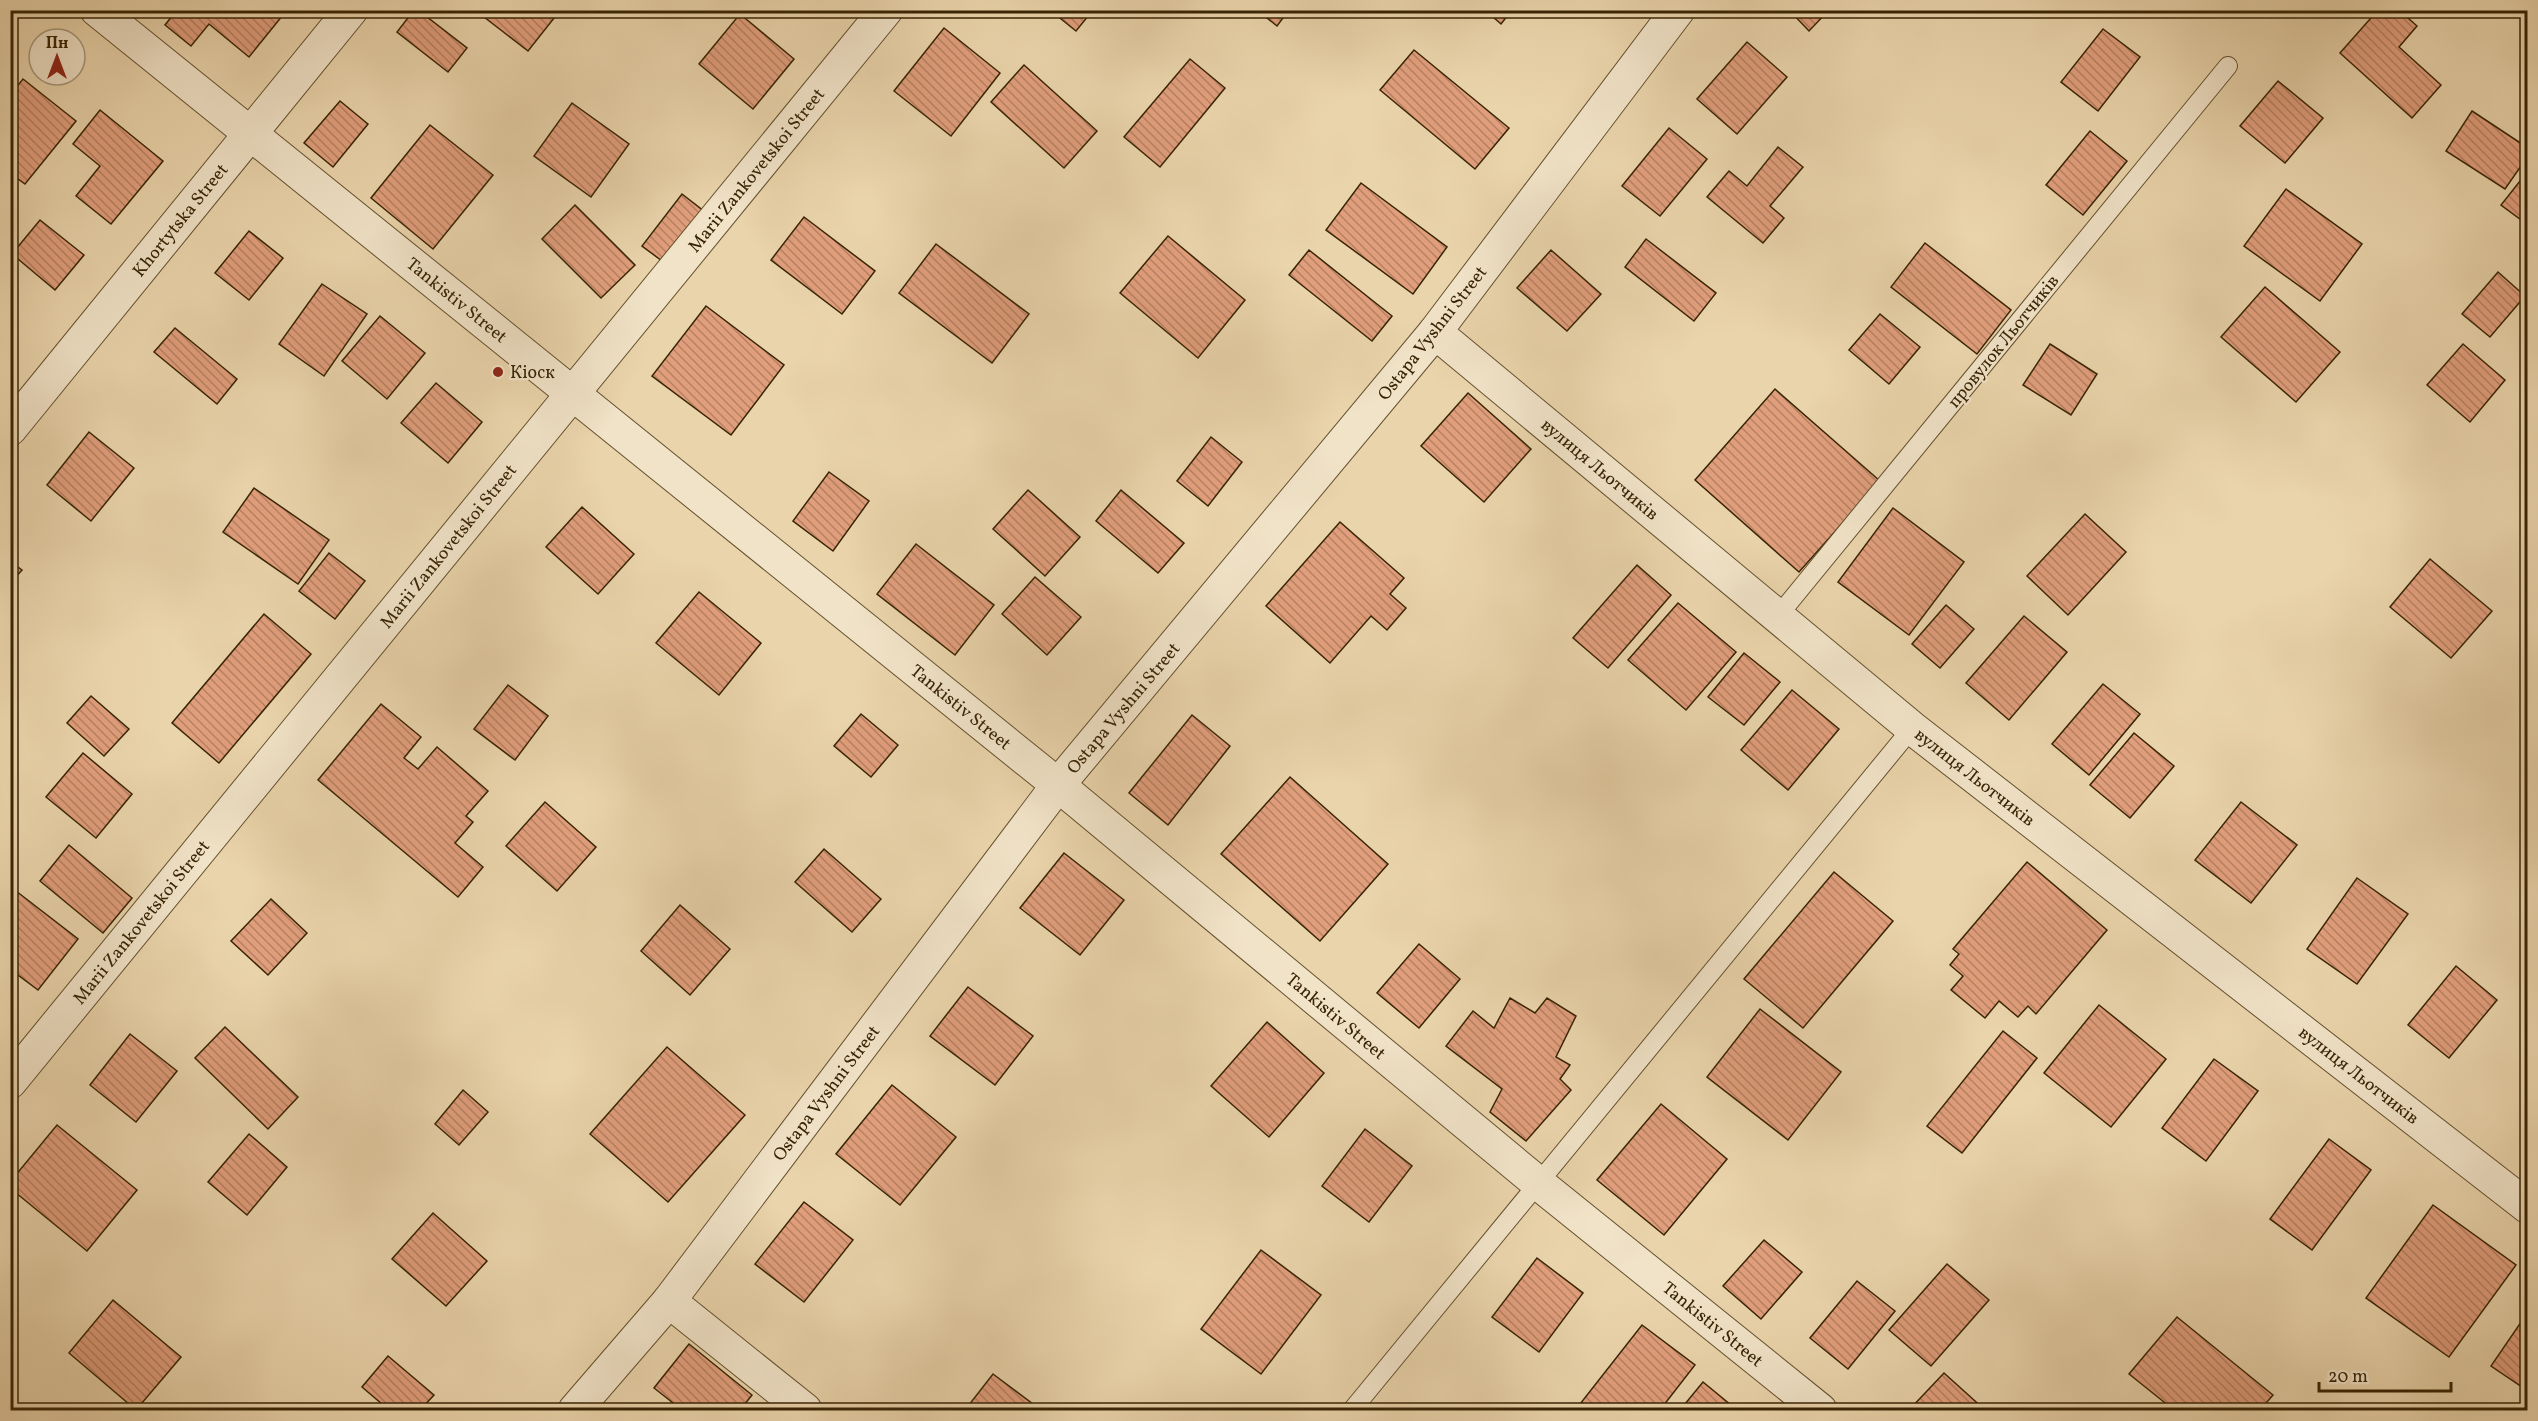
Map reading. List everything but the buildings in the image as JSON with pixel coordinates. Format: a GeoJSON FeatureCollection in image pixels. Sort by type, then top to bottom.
{"type":"FeatureCollection","features":[{"type":"Feature","properties":{"kind":"street","name":"Tankistiv Street"},"geometry":{"type":"LineString","coordinates":[[97,10],[1058,785],[1538,1183],[1820,1410]]}},
{"type":"Feature","properties":{"kind":"street","name":"Khortytska Street"},"geometry":{"type":"LineString","coordinates":[[10,429],[351,10]]}},
{"type":"Feature","properties":{"kind":"street","name":"Marii Zankovetskoi Street"},"geometry":{"type":"LineString","coordinates":[[10,1082],[886,10]]}},
{"type":"Feature","properties":{"kind":"street","name":"Ostapa Vyshni Street"},"geometry":{"type":"LineString","coordinates":[[574,1410],[669,1301],[1058,785],[1435,332],[1678,10]]}},
{"type":"Feature","properties":{"kind":"street","name":"вулиця Льотчиків"},"geometry":{"type":"LineString","coordinates":[[1435,332],[1912,728],[2528,1207]]}},
{"type":"Feature","properties":{"kind":"street"},"geometry":{"type":"LineString","coordinates":[[669,1301],[805,1410]]}},
{"type":"Feature","properties":{"kind":"lane","name":"провулок Льотчиків"},"geometry":{"type":"LineString","coordinates":[[1778,616],[2228,66]]}},
{"type":"Feature","properties":{"kind":"lane"},"geometry":{"type":"LineString","coordinates":[[1352,1410],[1912,728]]}},
{"type":"Feature","properties":{"kind":"place","name":"Кіоск"},"geometry":{"type":"Point","coordinates":[498,372]}}]}
